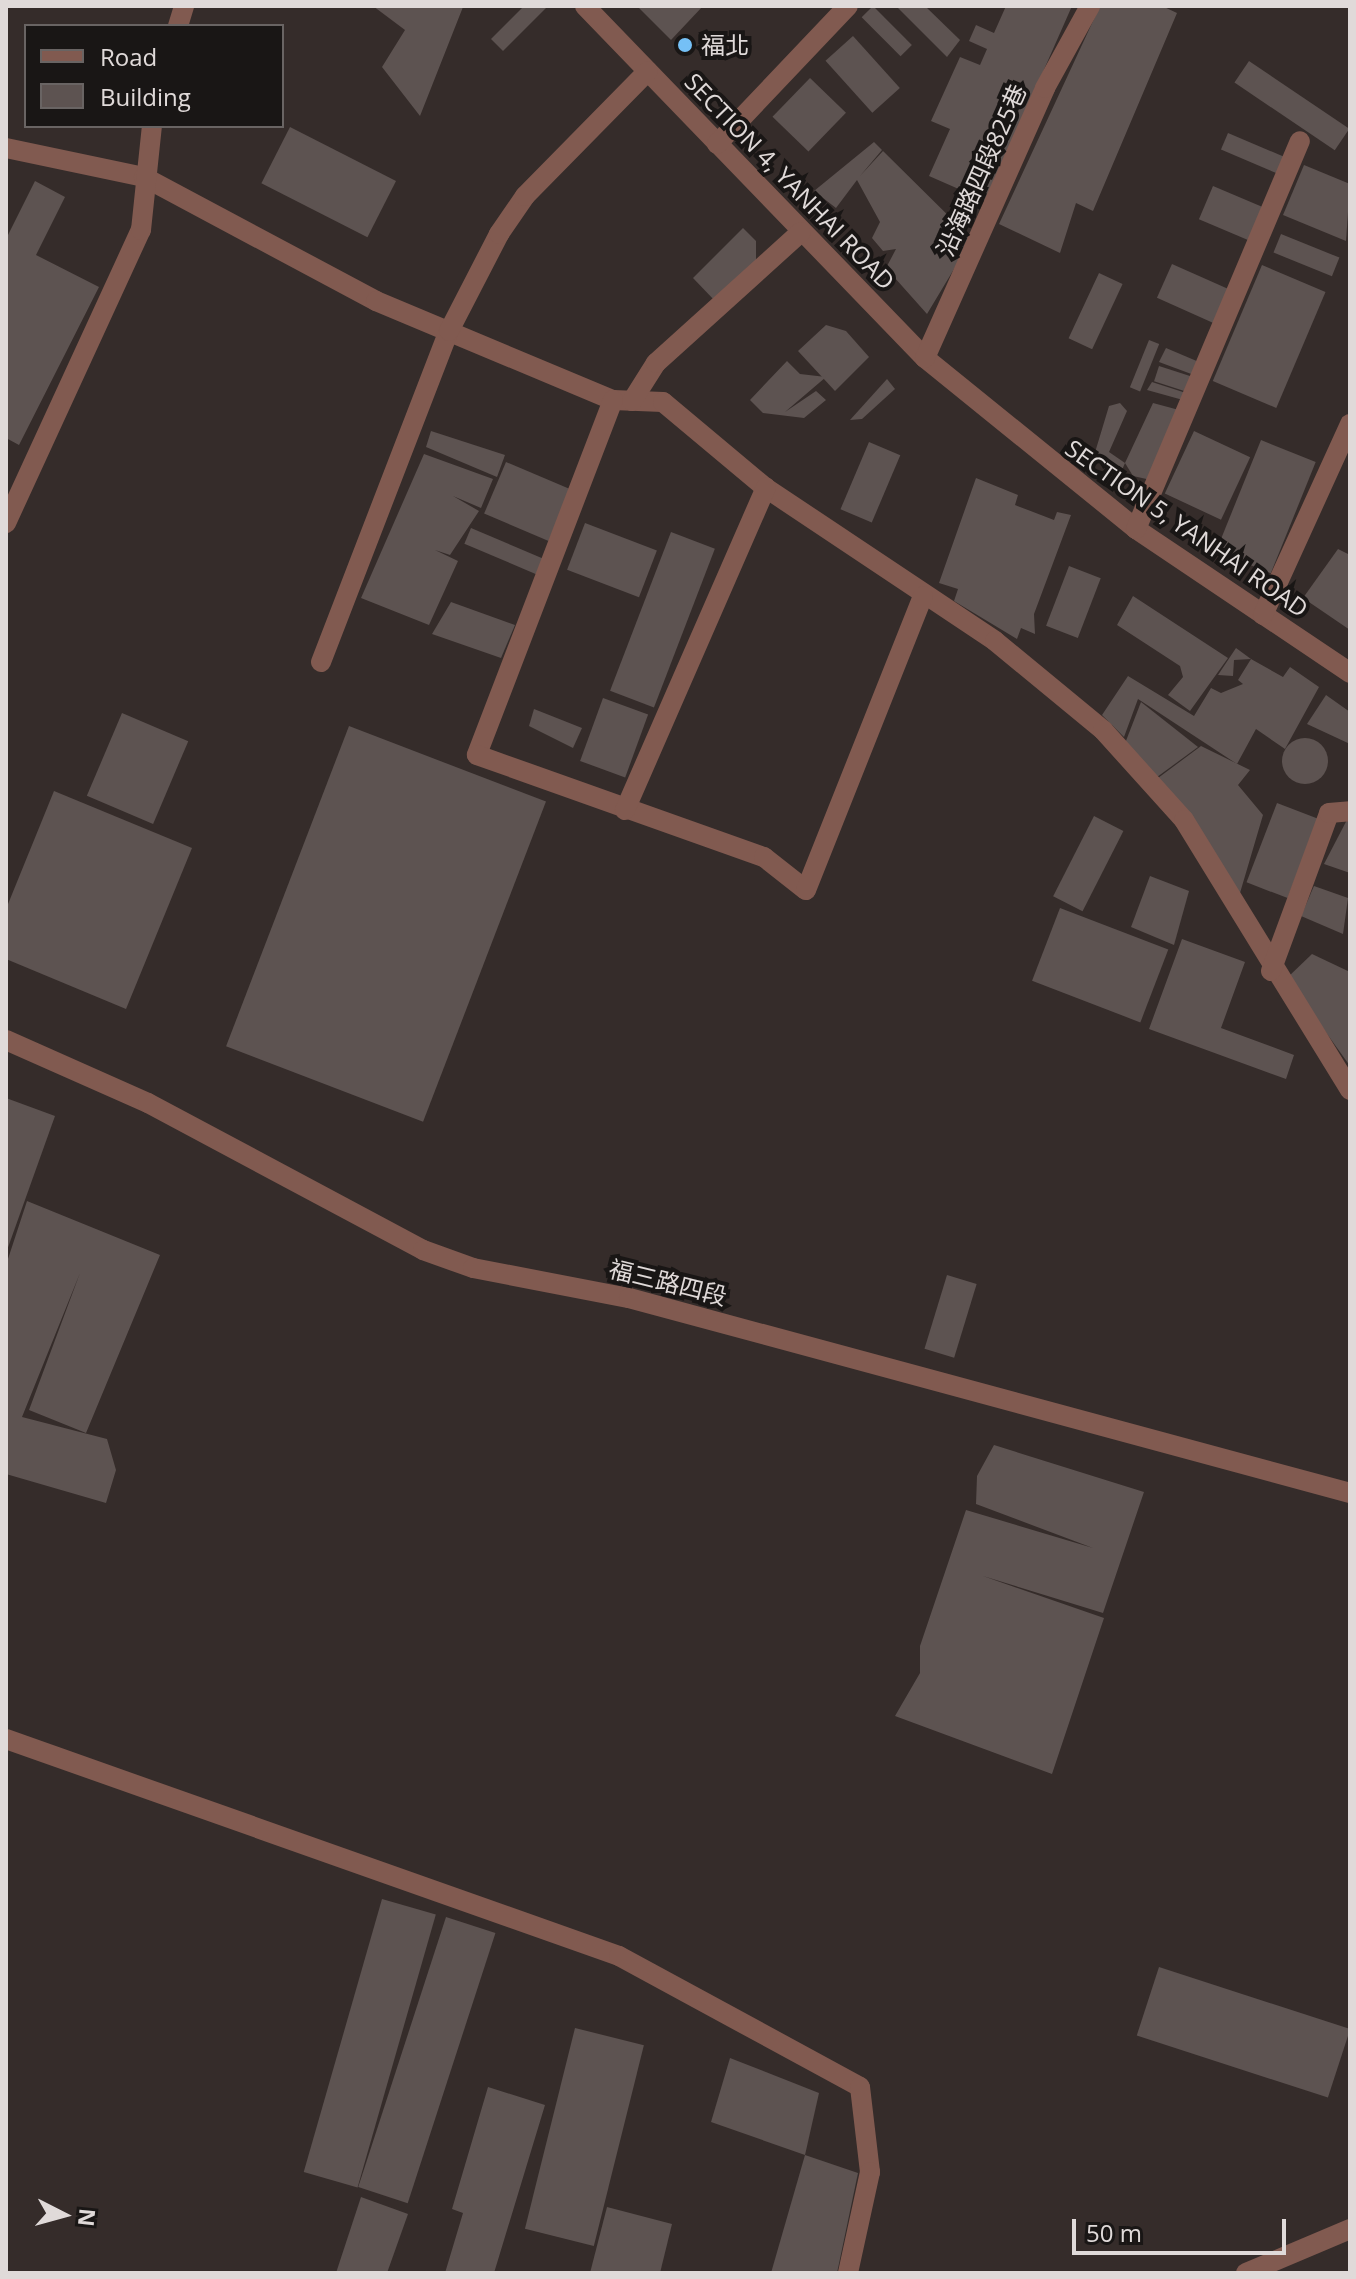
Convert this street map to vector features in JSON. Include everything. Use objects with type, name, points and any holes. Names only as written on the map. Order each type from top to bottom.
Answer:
[{"type":"street","name":"SECTION 4, YANHAI ROAD","points":[[585,6],[925,358]]},
{"type":"street","points":[[717,144],[848,6]]},
{"type":"street","name":"沿海路四段825巷","points":[[925,358],[1045,88],[1090,6]]},
{"type":"street","points":[[321,662],[449,331],[525,196],[648,71]]},
{"type":"street","points":[[6,523],[141,230],[144,177],[152,128]]},
{"type":"street","points":[[1136,529],[1300,141]]},
{"type":"street","points":[[6,148],[144,177],[449,331],[622,401],[663,402],[766,488],[923,596],[995,641],[1103,730],[1184,820],[1271,971],[1350,1090]]},
{"type":"street","points":[[801,232],[656,363],[622,401],[477,755],[764,857],[806,890],[923,596]]},
{"type":"street","name":"SECTION 5, YANHAI ROAD","points":[[925,358],[1136,529],[1350,673]]},
{"type":"street","points":[[1263,615],[1350,424]]},
{"type":"street","points":[[625,810],[766,488]]},
{"type":"street","points":[[1271,971],[1329,813],[1350,811]]},
{"type":"street","name":"福三路四段","points":[[6,1040],[148,1103],[423,1250],[473,1268],[629,1298],[1350,1493]]},
{"type":"street","points":[[6,1739],[619,1956],[860,2087],[870,2172],[848,2273]]},
{"type":"street","points":[[1246,2273],[1350,2229]]},
{"type":"building","points":[[373,6],[463,7],[420,116],[382,67],[405,30]]},
{"type":"building","points":[[524,6],[548,6],[503,51],[491,39]]},
{"type":"building","points":[[637,6],[703,6],[671,40]]},
{"type":"building","points":[[873,6],[912,45],[901,56],[862,17]]},
{"type":"building","points":[[896,6],[925,6],[960,40],[947,57]]},
{"type":"building","points":[[1006,6],[1072,6],[986,201],[929,176],[950,129],[931,121],[960,57],[980,65],[987,49],[969,41],[976,25],[994,33]]},
{"type":"building","points":[[1100,6],[1162,6],[1177,13],[1093,211],[1076,203],[1060,253],[999,224]]},
{"type":"building","points":[[853,36],[900,88],[872,113],[826,61]]},
{"type":"building","points":[[1249,61],[1349,129],[1335,150],[1234,83]]},
{"type":"building","points":[[810,78],[846,113],[808,152],[772,117]]},
{"type":"building","points":[[290,127],[396,181],[367,237],[261,183]]},
{"type":"building","points":[[1228,133],[1287,158],[1280,175],[1221,150]]},
{"type":"building","points":[[874,142],[882,150],[860,176],[883,151],[972,239],[927,314],[886,268],[896,249],[883,251],[872,238],[880,222],[857,180],[836,208],[814,191]]},
{"type":"building","points":[[1304,165],[1350,184],[1346,241],[1283,215]]},
{"type":"building","points":[[35,181],[65,197],[36,255],[99,287],[19,445],[6,438],[6,239]]},
{"type":"building","points":[[1213,186],[1267,209],[1253,242],[1199,219]]},
{"type":"building","points":[[743,228],[756,241],[756,264],[716,302],[693,278]]},
{"type":"building","points":[[1281,234],[1339,258],[1332,276],[1274,253]]},
{"type":"building","points":[[1172,264],[1232,291],[1217,325],[1157,298]]},
{"type":"building","points":[[1262,265],[1326,292],[1276,408],[1213,381]]},
{"type":"building","points":[[1099,273],[1123,284],[1092,349],[1069,338]]},
{"type":"building","points":[[826,325],[846,331],[869,357],[835,391],[798,351]]},
{"type":"building","points":[[1149,340],[1159,344],[1140,391],[1130,387]]},
{"type":"building","points":[[1166,348],[1199,362],[1194,375],[1159,362]]},
{"type":"building","points":[[787,361],[800,374],[826,377],[785,412],[816,391],[826,400],[804,418],[763,413],[750,400]]},
{"type":"building","points":[[1159,366],[1192,377],[1187,392],[1154,381]]},
{"type":"building","points":[[887,379],[895,389],[862,419],[850,420]]},
{"type":"building","points":[[1152,382],[1186,393],[1183,400],[1147,390]]},
{"type":"building","points":[[1120,403],[1127,411],[1109,452],[1125,463],[1119,477],[1093,459],[1109,406]]},
{"type":"building","points":[[1153,403],[1179,410],[1151,480],[1133,476],[1125,463]]},
{"type":"building","points":[[431,431],[505,455],[497,477],[426,447]]},
{"type":"building","points":[[1194,431],[1250,457],[1221,520],[1165,494]]},
{"type":"building","points":[[1261,440],[1316,462],[1271,573],[1216,551]]},
{"type":"building","points":[[869,442],[900,455],[872,522],[840,509]]},
{"type":"building","points":[[424,454],[493,479],[481,508],[453,496],[479,511],[450,555],[435,550],[458,561],[429,625],[361,598]]},
{"type":"building","points":[[506,462],[570,489],[549,541],[484,514]]},
{"type":"building","points":[[976,478],[1018,495],[1015,505],[1054,520],[1057,512],[1071,515],[1034,614],[1035,634],[1021,628],[1017,639],[954,601],[958,589],[939,583]]},
{"type":"building","points":[[585,523],[657,551],[639,597],[567,570]]},
{"type":"building","points":[[471,528],[543,558],[536,574],[464,544]]},
{"type":"building","points":[[671,532],[715,549],[654,708],[610,691]]},
{"type":"building","points":[[1338,549],[1350,555],[1350,630],[1303,598]]},
{"type":"building","points":[[1069,566],[1101,578],[1078,638],[1046,626]]},
{"type":"building","points":[[1133,596],[1228,658],[1190,711],[1168,695],[1183,677],[1180,666],[1117,625]]},
{"type":"building","points":[[451,602],[515,625],[501,658],[432,634]]},
{"type":"building","points":[[1236,648],[1251,659],[1234,660],[1233,676],[1218,675]]},
{"type":"building","points":[[1251,659],[1283,677],[1290,667],[1319,687],[1285,749],[1256,729],[1237,764],[1138,699],[1124,737],[1102,715],[1128,676],[1194,716],[1211,688],[1221,693],[1243,684],[1238,680]]},
{"type":"building","points":[[1326,695],[1350,712],[1350,744],[1307,724]]},
{"type":"building","points":[[603,698],[648,714],[625,777],[580,761]]},
{"type":"building","points":[[1141,702],[1198,747],[1153,780],[1124,746]]},
{"type":"building","points":[[534,709],[582,728],[573,748],[529,726]]},
{"type":"building","points":[[122,713],[188,741],[153,824],[87,796]]},
{"type":"building","points":[[349,726],[546,802],[423,1122],[226,1046]]},
{"type":"building","points":[[1305,738],[1322,744],[1328,761],[1322,778],[1305,784],[1288,778],[1282,761],[1288,744]]},
{"type":"building","points":[[1201,746],[1250,770],[1238,785],[1263,815],[1240,893],[1154,781]]},
{"type":"building","points":[[54,791],[192,848],[126,1009],[6,959],[6,909]]},
{"type":"building","points":[[1277,803],[1318,819],[1288,898],[1247,882]]},
{"type":"building","points":[[1350,814],[1350,873],[1324,864]]},
{"type":"building","points":[[1094,816],[1123,831],[1083,911],[1053,896]]},
{"type":"building","points":[[1150,876],[1189,891],[1174,945],[1131,927]]},
{"type":"building","points":[[1314,886],[1348,898],[1343,934],[1301,916]]},
{"type":"building","points":[[1060,908],[1168,950],[1140,1022],[1032,981]]},
{"type":"building","points":[[1182,939],[1245,962],[1221,1028],[1294,1055],[1286,1079],[1149,1029]]},
{"type":"building","points":[[1312,954],[1350,972],[1350,1066],[1287,978]]},
{"type":"building","points":[[6,1098],[55,1116],[6,1253]]},
{"type":"building","points":[[27,1201],[160,1255],[86,1433],[29,1410],[80,1273],[22,1417],[107,1439],[116,1470],[106,1503],[6,1474],[6,1265]]},
{"type":"building","points":[[947,1275],[977,1284],[954,1358],[924,1349]]},
{"type":"building","points":[[994,1445],[1144,1492],[1103,1613],[983,1576],[1104,1618],[1052,1774],[895,1716],[920,1673],[920,1646],[966,1510],[1093,1548],[976,1504],[977,1476]]},
{"type":"building","points":[[382,1899],[436,1914],[358,2187],[304,2172]]},
{"type":"building","points":[[446,1917],[495,1933],[408,2203],[358,2187]]},
{"type":"building","points":[[1159,1967],[1350,2029],[1328,2098],[1137,2035]]},
{"type":"building","points":[[575,2028],[644,2045],[594,2246],[525,2229]]},
{"type":"building","points":[[730,2058],[819,2093],[805,2155],[711,2122]]},
{"type":"building","points":[[488,2087],[545,2105],[494,2273],[445,2273],[463,2213],[452,2209]]},
{"type":"building","points":[[805,2155],[858,2173],[837,2273],[771,2273]]},
{"type":"building","points":[[361,2197],[408,2214],[387,2273],[336,2273]]},
{"type":"building","points":[[607,2207],[672,2224],[660,2273],[590,2273]]},
{"type":"place","name":"福北","points":[[685,45]]}]
